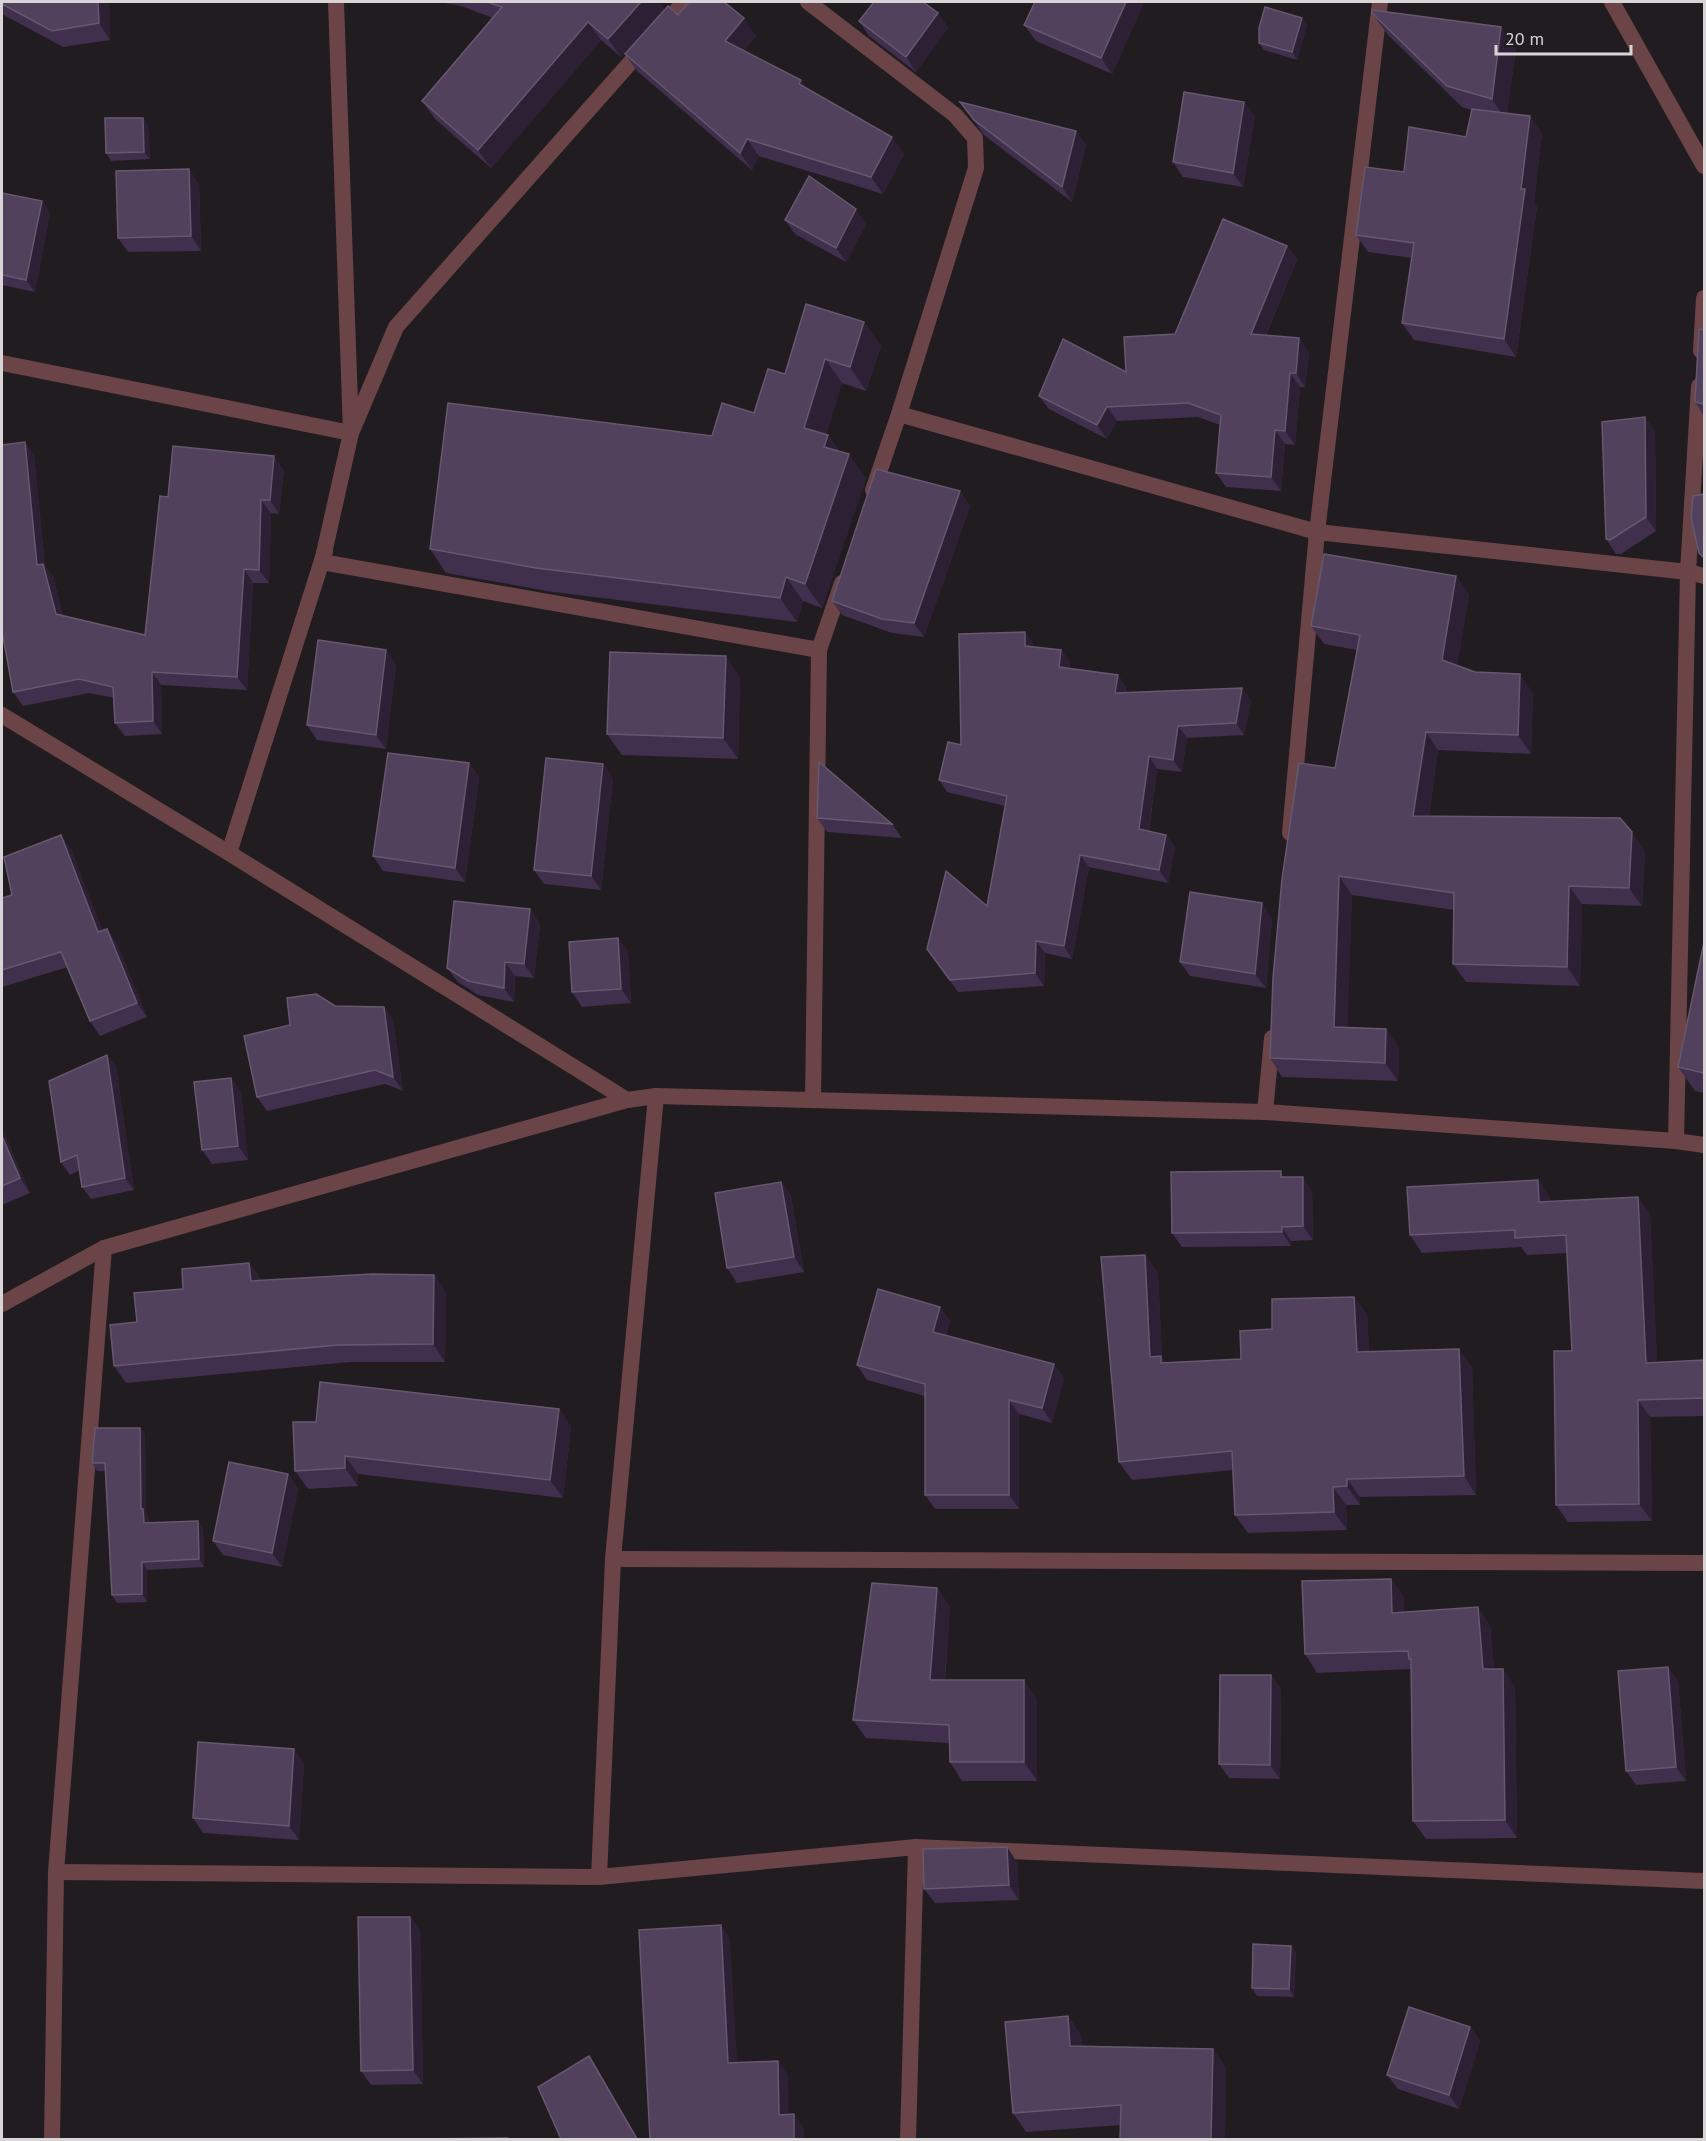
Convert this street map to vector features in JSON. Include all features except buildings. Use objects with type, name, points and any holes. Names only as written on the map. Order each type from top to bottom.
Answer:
[{"type":"street","points":[[336,2],[351,433]]},
{"type":"street","points":[[322,562],[351,433],[396,327],[684,2]]},
{"type":"street","points":[[808,2],[955,115],[975,138],[976,168],[899,414],[868,504]]},
{"type":"street","points":[[1288,852],[1317,532],[1380,2]]},
{"type":"street","points":[[1612,2],[1704,166]]},
{"type":"street","points":[[1676,1141],[1688,572],[1704,298]]},
{"type":"street","points":[[229,853],[396,327]]},
{"type":"street","points":[[2,363],[351,433]]},
{"type":"street","points":[[899,414],[1317,532],[1688,572],[1704,576]]},
{"type":"street","points":[[322,562],[819,650]]},
{"type":"street","points":[[813,1100],[819,650],[846,572]]},
{"type":"street","points":[[2,715],[627,1100]]},
{"type":"street","points":[[1265,1112],[1273,1017]]},
{"type":"street","points":[[2,1304],[104,1248],[627,1100],[656,1096],[1265,1112],[1676,1141],[1704,1145]]},
{"type":"street","points":[[599,1877],[613,1559],[656,1096]]},
{"type":"street","points":[[52,2139],[56,1872],[104,1248]]},
{"type":"street","points":[[613,1559],[1704,1563]]},
{"type":"street","points":[[56,1872],[599,1877],[916,1847],[1704,1881]]},
{"type":"street","points":[[908,2139],[916,1847]]}]
